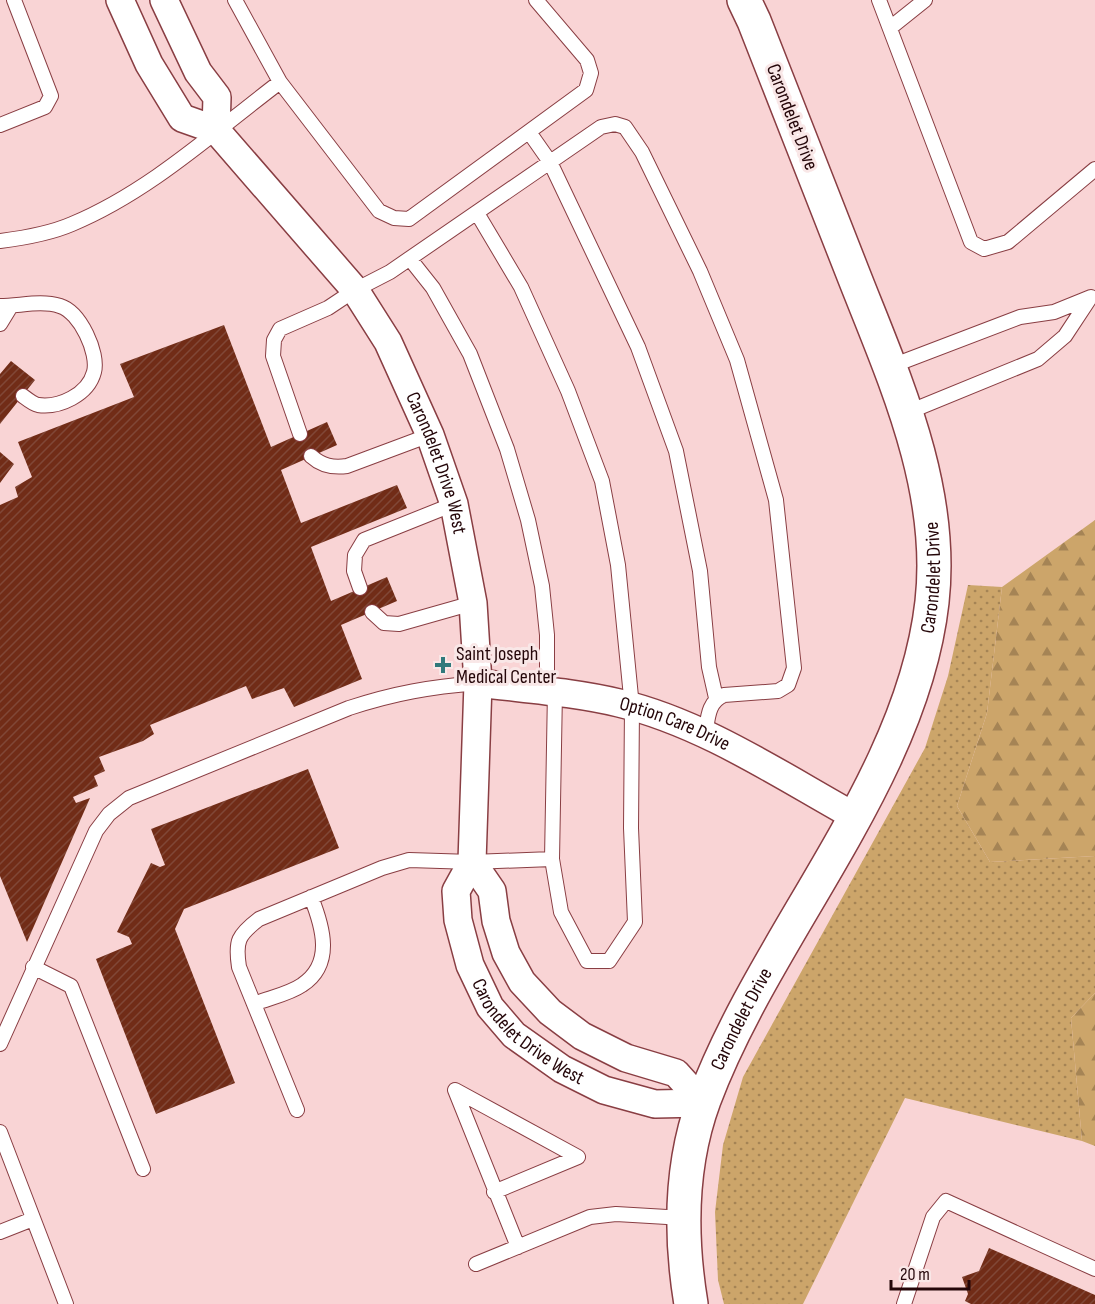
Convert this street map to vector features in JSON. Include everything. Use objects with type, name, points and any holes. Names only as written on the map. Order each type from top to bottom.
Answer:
[{"type":"street","name":"Carondelet Drive West","points":[[120,0],[149,64],[182,118],[216,130],[355,290],[388,342],[430,435],[454,504],[473,603],[478,683],[472,862],[456,891],[458,920],[470,965],[490,1007],[514,1035],[562,1069],[604,1090],[654,1104],[703,1102]]},
{"type":"street","points":[[164,0],[198,72],[217,98],[216,130]]},
{"type":"street","name":"Carondelet Drive","points":[[703,1102],[744,1016],[854,816],[895,736],[915,684],[933,600],[934,548],[928,496],[906,413],[890,367],[744,0]]},
{"type":"street","name":"Option Care Drive","points":[[478,683],[551,691],[632,707],[705,736],[854,816]]},
{"type":"street","name":"Carondelet Drive West","points":[[472,862],[492,891],[496,921],[506,953],[522,982],[550,1012],[582,1036],[617,1053],[676,1073],[703,1102]]},
{"type":"street","points":[[691,1304],[683,1256],[685,1194],[703,1102]]},
{"type":"lane","points":[[0,125],[45,107],[51,96],[14,0]]},
{"type":"lane","points":[[235,0],[280,82],[380,212],[394,218],[409,219],[586,90],[591,73],[587,60],[536,0]]},
{"type":"lane","points":[[879,0],[971,242],[984,249],[1008,242],[1095,170]]},
{"type":"lane","points":[[890,28],[925,0]]},
{"type":"lane","points":[[0,241],[26,238],[70,225],[102,209],[147,183],[280,82]]},
{"type":"lane","points":[[300,434],[273,356],[274,340],[280,329],[328,308],[355,290],[390,272],[601,127],[615,124],[625,127],[642,152],[700,270],[737,360],[776,500],[794,668],[788,685],[777,691],[724,695],[716,698],[709,710],[705,736]]},
{"type":"lane","points":[[529,132],[550,162],[638,347],[676,451],[700,571],[709,667],[716,698]]},
{"type":"lane","points":[[410,259],[433,288],[461,336],[507,449],[528,520],[542,586],[548,634],[551,691],[552,859],[561,912],[587,961],[609,961],[635,922],[631,828],[632,707],[618,565],[602,482],[568,391],[521,287],[477,213]]},
{"type":"lane","points":[[890,367],[1020,317],[1054,312],[1092,296]]},
{"type":"lane","points":[[906,413],[1038,358],[1065,336],[1092,296]]},
{"type":"lane","points":[[0,324],[6,306],[42,303],[62,306],[78,320],[94,354],[94,373],[82,391],[59,405],[36,404],[22,396]]},
{"type":"lane","points":[[311,456],[318,463],[333,468],[347,466],[430,435]]},
{"type":"lane","points":[[360,588],[354,571],[355,555],[364,540],[454,504]]},
{"type":"lane","points":[[372,612],[384,623],[399,624],[473,603]]},
{"type":"lane","points":[[0,1044],[96,831],[108,814],[129,798],[376,699],[423,687],[478,683]]},
{"type":"lane","points":[[297,1110],[239,968],[236,948],[243,931],[259,919],[409,860],[472,862],[552,859]]},
{"type":"lane","points":[[254,1004],[302,985],[320,965],[324,939],[311,897]]},
{"type":"lane","points":[[33,967],[71,986],[143,1169]]},
{"type":"lane","points":[[494,1192],[578,1157],[455,1090],[494,1192],[518,1247]]},
{"type":"lane","points":[[0,1132],[66,1304]]},
{"type":"lane","points":[[904,1304],[933,1217],[946,1201],[1095,1269]]},
{"type":"lane","points":[[476,1263],[590,1217],[616,1214],[684,1218]]},
{"type":"lane","points":[[0,1232],[33,1219]]},
{"type":"green space","points":[[1095,520],[1095,856],[990,862],[957,806],[987,713],[1002,587]]},
{"type":"green space","points":[[968,585],[1002,587],[987,713],[957,806],[990,862],[1095,856],[1095,993],[1071,1018],[1082,1141],[905,1098],[803,1304],[724,1304],[718,1280],[715,1212],[723,1145],[743,1077],[925,748],[948,676]]},
{"type":"green space","points":[[1095,993],[1095,1146],[1082,1141],[1071,1018]]},
{"type":"building","points":[[224,325],[271,447],[327,422],[337,445],[281,470],[301,523],[397,485],[407,508],[311,547],[331,601],[387,577],[397,601],[341,625],[362,679],[294,707],[284,688],[252,699],[246,686],[150,725],[154,734],[143,741],[99,757],[105,771],[94,776],[98,786],[73,797],[76,803],[90,798],[27,942],[0,876],[0,505],[18,497],[15,487],[32,477],[18,442],[134,397],[120,364]]},
{"type":"building","points":[[11,361],[35,380],[0,424],[0,374]]},
{"type":"building","points":[[0,452],[14,464],[0,483]]},
{"type":"building","points":[[308,769],[339,848],[184,909],[175,929],[235,1083],[156,1114],[96,959],[132,944],[129,937],[117,932],[151,863],[160,867],[165,865],[151,829]]},
{"type":"building","points":[[989,1248],[1095,1295],[1095,1304],[971,1304],[965,1301],[968,1294],[962,1277],[979,1271]]},
{"type":"place","name":"Saint Joseph Medical Center","points":[[443,665]]}]
